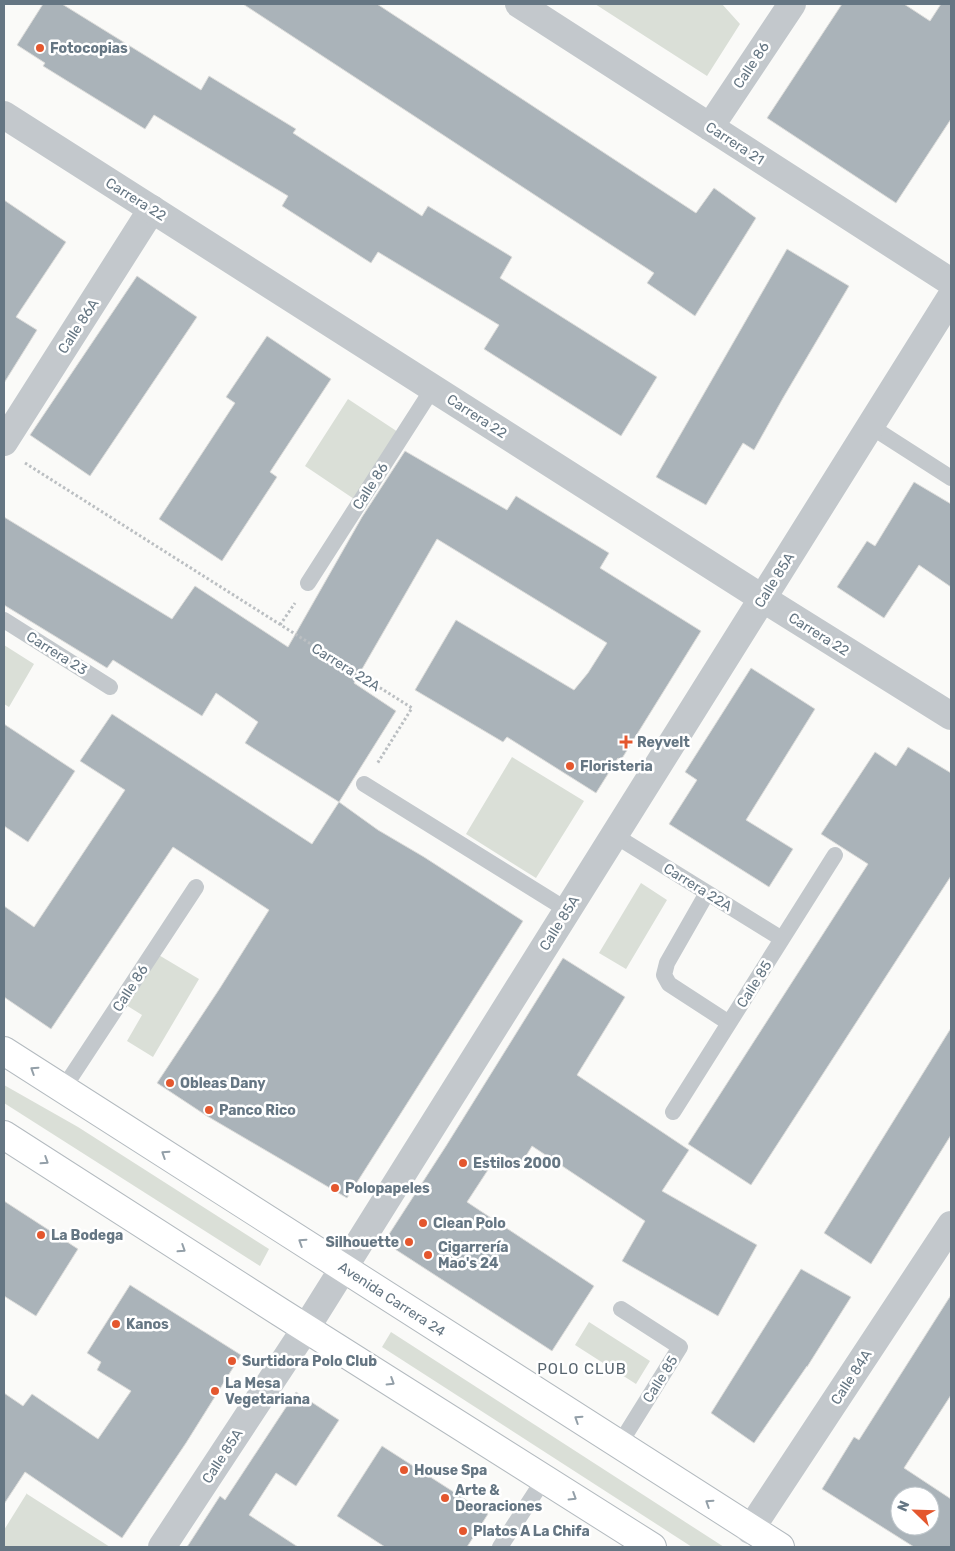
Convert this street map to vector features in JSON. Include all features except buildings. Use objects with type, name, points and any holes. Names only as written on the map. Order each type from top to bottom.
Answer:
[{"type":"main road","name":"Avenida Carrera 24","points":[[4,1051],[750,1530],[780,1547]]},
{"type":"main road","points":[[4,1135],[652,1547]]},
{"type":"street","name":"Carrera 21","points":[[519,4],[951,282]]},
{"type":"street","name":"Calle 86","points":[[710,127],[792,4]]},
{"type":"street","name":"Carrera 22","points":[[4,115],[762,598],[951,716]]},
{"type":"street","name":"Calle 86A","points":[[12,451],[152,209]]},
{"type":"street","name":"Calle 85A","points":[[162,1547],[306,1328],[951,297]]},
{"type":"street","name":"Calle 84A","points":[[750,1530],[951,1225]]},
{"type":"lane","name":"Calle 86","points":[[308,583],[433,388]]},
{"type":"lane","points":[[870,426],[951,478]]},
{"type":"lane","name":"Carrera 23","points":[[4,620],[110,687]]},
{"type":"lane","points":[[364,784],[567,910]]},
{"type":"lane","name":"Carrera 22A","points":[[614,835],[782,939]]},
{"type":"lane","name":"Calle 85","points":[[673,1112],[835,855]]},
{"type":"lane","name":"Calle 86","points":[[64,1089],[196,887]]},
{"type":"lane","points":[[707,893],[667,963],[664,975],[669,984],[729,1023]]},
{"type":"lane","name":"Calle 85","points":[[619,1446],[680,1347],[621,1310]]},
{"type":"lane","points":[[500,1547],[544,1479]]},
{"type":"path","name":"Carrera 22A","points":[[12,451],[412,708],[364,784]]},
{"type":"shaded area","points":[[595,4],[722,4],[740,24],[707,76]]},
{"type":"shaded area","points":[[348,399],[401,434],[357,501],[305,466]]},
{"type":"shaded area","points":[[4,645],[34,664],[9,707],[4,704]]},
{"type":"shaded area","points":[[512,757],[584,801],[536,878],[466,834]]},
{"type":"shaded area","points":[[641,883],[667,900],[626,969],[599,953]]},
{"type":"shaded area","points":[[157,954],[199,979],[153,1057],[127,1041],[142,1015],[126,1005]]},
{"type":"shaded area","points":[[4,1085],[78,1127],[269,1249],[260,1266],[4,1103]]},
{"type":"shaded area","points":[[589,1322],[650,1361],[636,1384],[575,1345]]},
{"type":"shaded area","points":[[391,1332],[724,1547],[692,1547],[382,1347]]},
{"type":"shaded area","points":[[27,1493],[110,1547],[4,1547],[4,1530]]},
{"type":"place","name":"Fotocopias","points":[[40,48]]},
{"type":"place","name":"Reyvelt","points":[[626,742]]},
{"type":"place","name":"Floristeria","points":[[570,766]]},
{"type":"place","name":"Obleas Dany","points":[[170,1083]]},
{"type":"place","name":"Panco Rico","points":[[209,1110]]},
{"type":"place","name":"Estilos 2000","points":[[463,1163]]},
{"type":"place","name":"Polopapeles","points":[[335,1188]]},
{"type":"place","name":"Clean Polo","points":[[423,1223]]},
{"type":"place","name":"La Bodega","points":[[41,1235]]},
{"type":"place","name":"Silhouette","points":[[409,1242]]},
{"type":"place","name":"Cigarrería Mao's 24","points":[[428,1255]]},
{"type":"place","name":"Kanos","points":[[116,1324]]},
{"type":"place","name":"Surtidora Polo Club","points":[[232,1361]]},
{"type":"place","name":"La Mesa Vegetariana","points":[[215,1391]]},
{"type":"place","name":"House Spa","points":[[404,1470]]},
{"type":"place","name":"Arte & Deoraciones","points":[[445,1498]]},
{"type":"place","name":"Platos A La Chifa","points":[[463,1531]]},
{"type":"district","name":"POLO CLUB","points":[[582,1369]]}]
